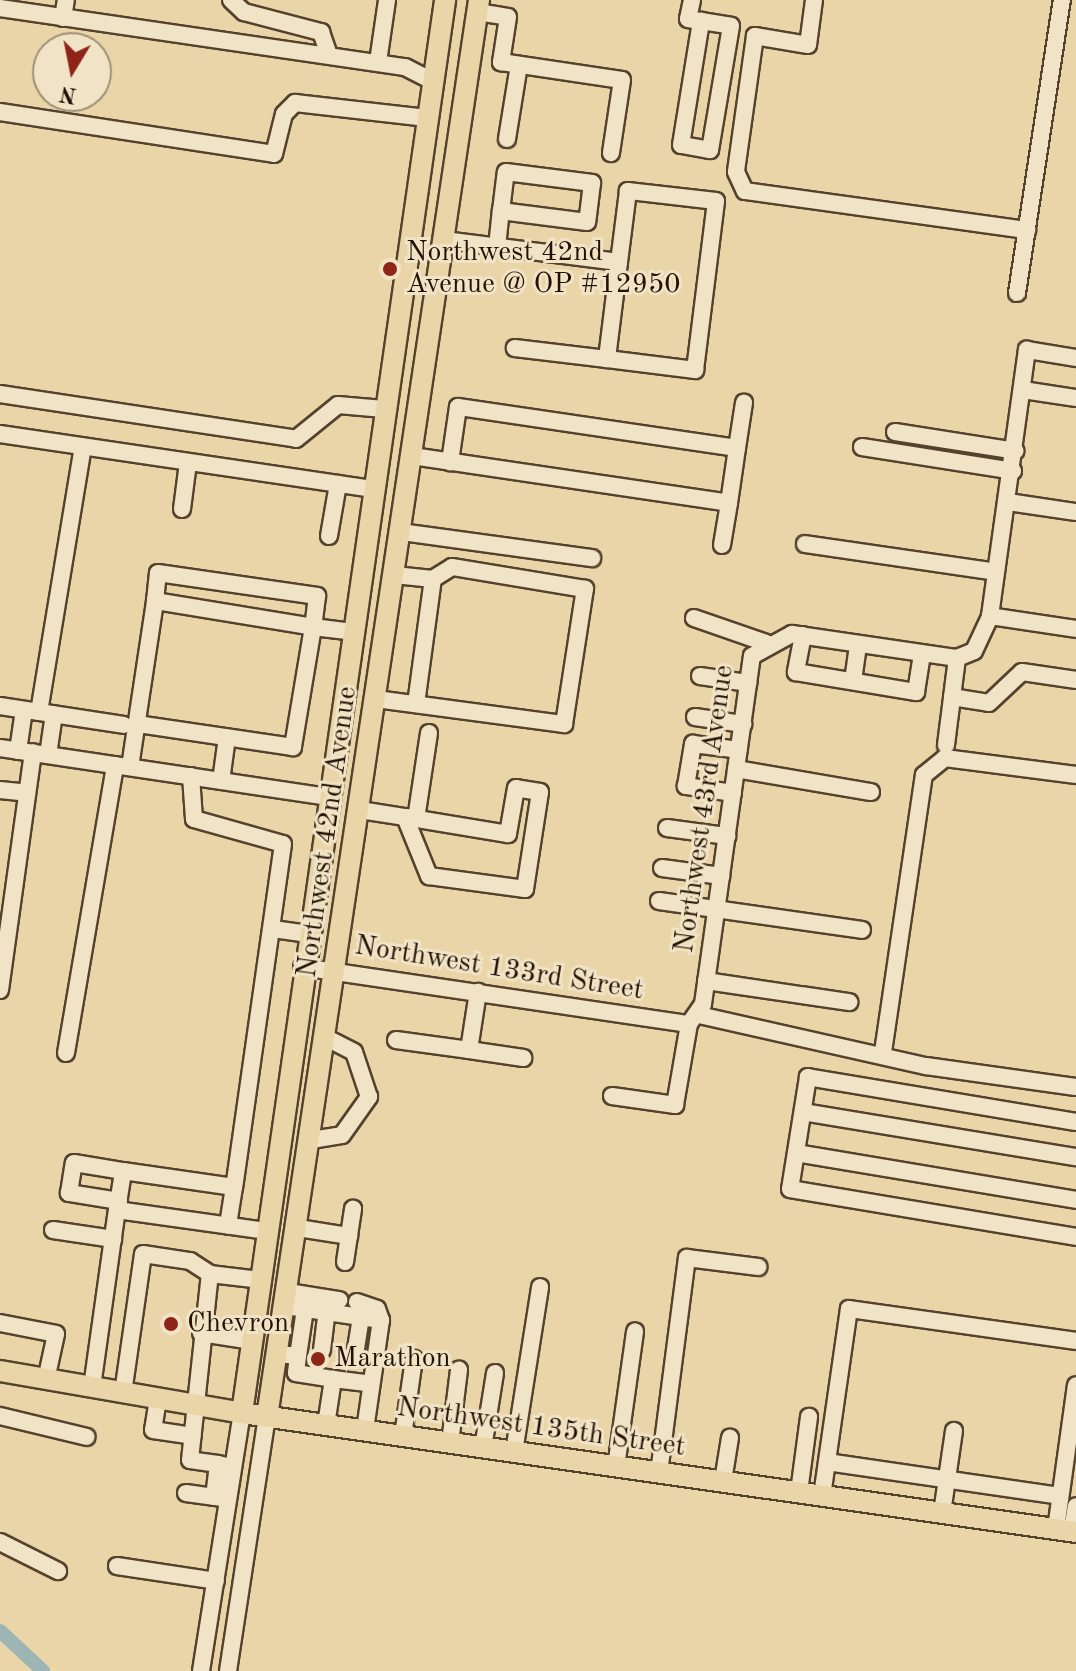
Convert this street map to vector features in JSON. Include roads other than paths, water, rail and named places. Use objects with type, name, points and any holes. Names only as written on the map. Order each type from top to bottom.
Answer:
[{"type":"main road","name":"Northwest 42nd Avenue","points":[[242,1413],[302,967],[445,0]]},
{"type":"main road","name":"Northwest 42nd Avenue","points":[[267,1417],[289,1355],[298,1228],[478,6]]},
{"type":"main road","points":[[433,81],[466,86]]},
{"type":"main road","points":[[409,237],[444,240]]},
{"type":"main road","points":[[327,797],[360,806]]},
{"type":"main road","name":"Northwest 135th Street","points":[[0,1371],[267,1417],[1068,1531]]},
{"type":"street","points":[[63,18],[66,0]]},
{"type":"street","points":[[231,0],[244,12],[321,32],[329,55]]},
{"type":"street","points":[[378,62],[387,0]]},
{"type":"street","points":[[692,0],[688,19],[701,21],[731,26],[710,150],[681,145],[701,21]]},
{"type":"street","points":[[814,0],[808,45],[755,36],[736,172],[745,191],[1027,230]]},
{"type":"street","points":[[1017,293],[1062,0]]},
{"type":"street","points":[[478,6],[508,17],[501,62],[622,80],[611,153]]},
{"type":"street","points":[[0,8],[378,62],[433,81]]},
{"type":"street","points":[[507,139],[519,65]]},
{"type":"street","points":[[0,112],[274,154],[284,114],[295,103],[427,118]]},
{"type":"street","points":[[497,247],[501,211],[506,172],[592,183],[587,222],[501,211]]},
{"type":"street","points":[[515,348],[695,370],[716,201],[628,191],[607,359]]},
{"type":"street","points":[[444,240],[619,262]]},
{"type":"street","points":[[946,745],[957,658],[986,637],[1016,451],[1027,350],[1076,358]]},
{"type":"street","points":[[1023,390],[1076,398]]},
{"type":"street","points":[[0,394],[296,439],[338,405],[384,409]]},
{"type":"street","points":[[722,545],[744,403]]},
{"type":"street","points":[[450,462],[458,407],[737,448]]},
{"type":"street","points":[[895,432],[1016,451]]},
{"type":"street","points":[[0,434],[372,489]]},
{"type":"street","points":[[0,990],[5,926],[83,447]]},
{"type":"street","points":[[862,447],[1013,471]]},
{"type":"street","points":[[412,456],[729,503]]},
{"type":"street","points":[[182,509],[188,463]]},
{"type":"street","points":[[329,536],[338,484]]},
{"type":"street","points":[[1008,502],[1076,512]]},
{"type":"street","points":[[401,532],[592,558]]},
{"type":"street","points":[[805,544],[996,572]]},
{"type":"street","points":[[376,699],[564,724],[585,589],[452,567],[433,579],[394,575]]},
{"type":"street","points":[[0,706],[130,725],[293,747],[317,596],[158,573],[155,601],[130,725],[66,1053]]},
{"type":"street","points":[[416,704],[433,579]]},
{"type":"street","points":[[155,601],[351,632]]},
{"type":"street","points":[[990,616],[1076,629]]},
{"type":"street","points":[[694,618],[766,643]]},
{"type":"street","points":[[803,635],[796,672],[916,692],[922,653]]},
{"type":"street","name":"Northwest 43rd Avenue","points":[[612,1096],[675,1105],[706,981],[752,656],[766,643],[803,635],[957,658]]},
{"type":"street","points":[[853,681],[858,644]]},
{"type":"street","points":[[952,697],[989,703],[1022,672],[1076,680]]},
{"type":"street","points":[[700,676],[748,683]]},
{"type":"street","points":[[33,752],[39,712]]},
{"type":"street","points":[[695,717],[743,724]]},
{"type":"street","points":[[360,806],[411,818],[508,834],[516,788],[540,792],[525,889],[429,876],[411,818],[429,733]]},
{"type":"street","points":[[221,781],[227,737]]},
{"type":"street","points":[[733,793],[686,786],[693,744],[739,750]]},
{"type":"street","points":[[0,748],[327,797]]},
{"type":"street","points":[[883,1052],[924,775],[945,758],[1076,775]]},
{"type":"street","points":[[736,769],[871,792]]},
{"type":"street","points":[[191,776],[194,819],[283,844],[228,1226]]},
{"type":"street","points":[[0,790],[27,793]]},
{"type":"street","points":[[667,828],[727,836]]},
{"type":"street","points":[[662,868],[721,876]]},
{"type":"street","points":[[659,901],[862,930]]},
{"type":"street","points":[[273,929],[307,934]]},
{"type":"street","name":"Northwest 133rd Street","points":[[302,967],[694,1020],[883,1052],[926,1066],[1076,1087]]},
{"type":"street","points":[[706,981],[849,1002]]},
{"type":"street","points":[[469,1050],[478,992]]},
{"type":"street","points":[[311,1140],[355,1125],[369,1097],[354,1052],[326,1038]]},
{"type":"street","points":[[396,1040],[523,1058]]},
{"type":"street","points":[[1076,1122],[808,1077],[790,1189],[1076,1237]]},
{"type":"street","points":[[803,1112],[1076,1157]]},
{"type":"street","points":[[796,1153],[1076,1200]]},
{"type":"street","points":[[234,1187],[74,1163],[69,1193],[118,1205],[266,1231]]},
{"type":"street","points":[[92,1387],[123,1171]]},
{"type":"street","points":[[345,1262],[353,1209]]},
{"type":"street","points":[[298,1228],[349,1236]]},
{"type":"street","points":[[53,1230],[113,1239]]},
{"type":"street","points":[[123,1393],[143,1254],[190,1261],[210,1274],[260,1280]]},
{"type":"street","points":[[659,1473],[687,1258],[758,1267]]},
{"type":"street","points":[[210,1274],[191,1404],[193,1436],[190,1460],[226,1466]]},
{"type":"street","points":[[514,1452],[540,1287]]},
{"type":"street","points":[[293,1302],[333,1306]]},
{"type":"street","points":[[293,1302],[359,1310],[381,1320],[365,1430]]},
{"type":"street","points":[[322,1350],[333,1306]]},
{"type":"street","points":[[822,1496],[849,1309],[1076,1341]]},
{"type":"street","points":[[355,1355],[359,1310]]},
{"type":"street","points":[[0,1323],[56,1334],[46,1380]]},
{"type":"street","points":[[616,1467],[635,1331]]},
{"type":"street","points":[[201,1333],[252,1341]]},
{"type":"street","points":[[289,1355],[296,1373],[352,1378],[371,1384]]},
{"type":"street","points":[[403,1436],[414,1359]]},
{"type":"street","points":[[450,1443],[459,1370]]},
{"type":"street","points":[[483,1448],[495,1373]]},
{"type":"street","points":[[323,1375],[326,1425]]},
{"type":"street","points":[[1068,1531],[1060,1496],[1076,1385]]},
{"type":"street","points":[[158,1399],[153,1430],[193,1436]]},
{"type":"street","name":"Northwest 42nd Avenue","points":[[201,1671],[216,1581],[226,1466],[242,1413]]},
{"type":"street","points":[[0,1416],[87,1437]]},
{"type":"street","name":"Northwest 42nd Avenue","points":[[228,1671],[267,1417]]},
{"type":"street","points":[[799,1492],[809,1417]]},
{"type":"street","points":[[942,1513],[954,1431]]},
{"type":"street","points":[[723,1481],[730,1438]]},
{"type":"street","points":[[827,1462],[1060,1496]]},
{"type":"street","points":[[186,1493],[221,1498]]},
{"type":"street","points":[[1068,1531],[1076,1506]]},
{"type":"street","points":[[0,1542],[58,1571]]},
{"type":"street","points":[[117,1566],[216,1581]]},
{"type":"waterway","points":[[0,1631],[43,1671]]},
{"type":"place","name":"Northwest 42nd Avenue @ OP #12950","points":[[390,269]]},
{"type":"place","name":"Chevron","points":[[171,1324]]},
{"type":"place","name":"Marathon","points":[[318,1359]]}]
